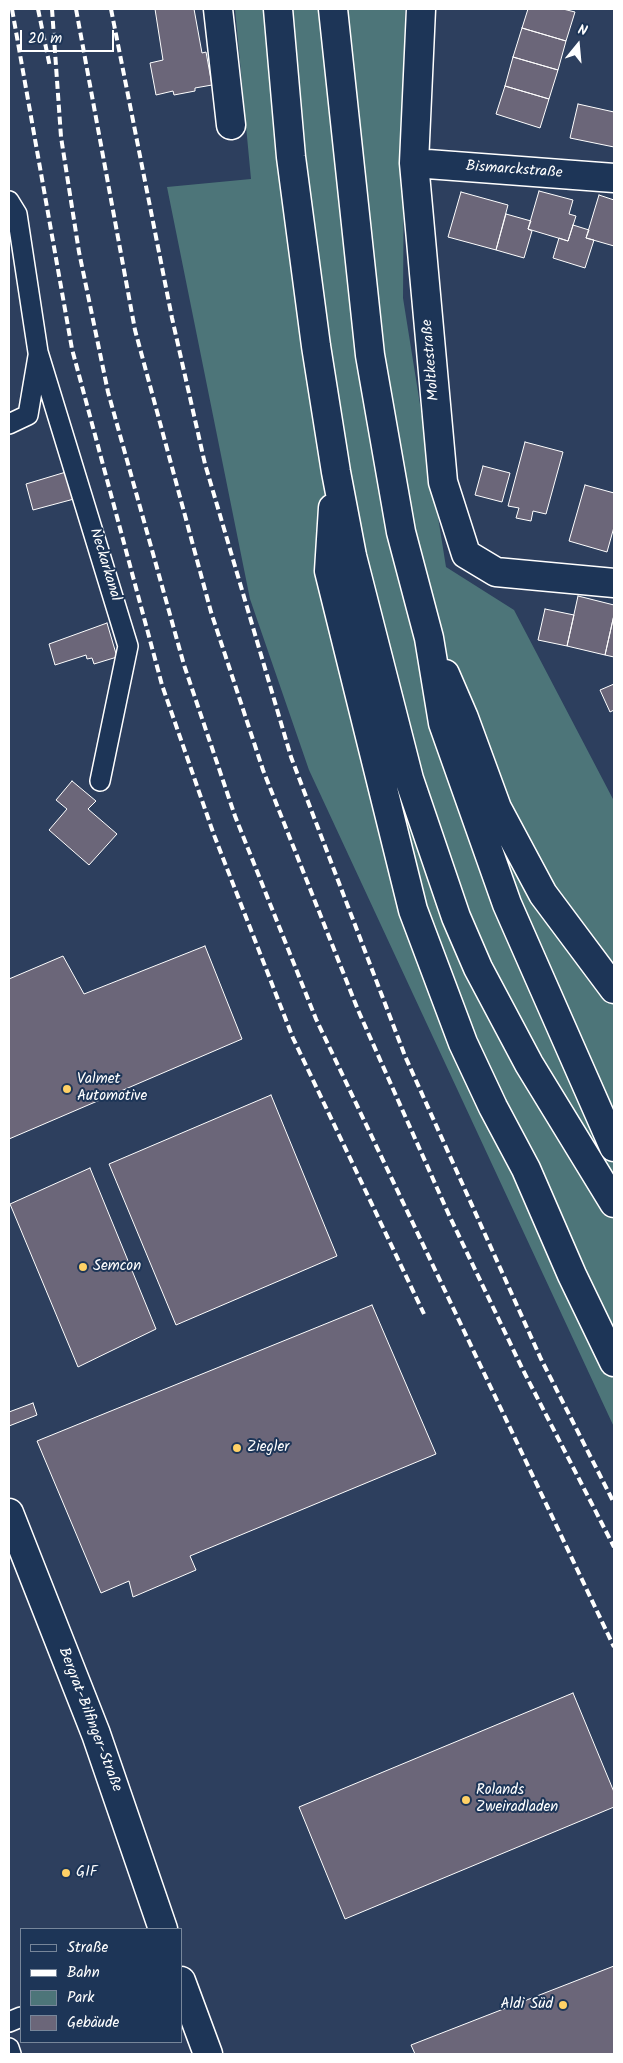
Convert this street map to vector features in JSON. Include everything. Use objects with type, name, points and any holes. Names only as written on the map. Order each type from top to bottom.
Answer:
[{"type":"main road","points":[[218,9],[231,125]]},
{"type":"main road","points":[[278,9],[291,156],[316,346],[336,472],[352,556],[409,779],[456,917],[478,968],[529,1064],[614,1203]]},
{"type":"main road","points":[[333,9],[370,355],[401,532],[429,638],[443,723],[507,904],[614,1147]]},
{"type":"main road","name":"Moltkestraße","points":[[421,9],[414,163],[443,482],[466,554],[496,572],[614,583]]},
{"type":"main road","name":"Bismarckstraße","points":[[414,163],[614,178]]},
{"type":"main road","points":[[336,472],[329,571],[413,910],[467,1051],[493,1107],[526,1169],[572,1276],[614,1362]]},
{"type":"main road","points":[[429,638],[464,718],[497,808],[543,894],[614,989]]},
{"type":"main road","name":"Bergrat-Bilfinger-Straße","points":[[9,1513],[96,1734],[163,1928]]},
{"type":"main road","points":[[182,1984],[208,2054]]},
{"type":"lane","name":"Neckarkanal","points":[[9,201],[17,214],[38,352],[128,646],[100,781]]},
{"type":"lane","name":"Neckarkanal","points":[[9,424],[28,415],[38,352]]},
{"type":"lane","points":[[9,2048],[11,2054]]},
{"type":"green space","points":[[235,9],[405,9],[403,298],[446,567],[514,610],[614,801],[614,1427],[309,770],[250,599],[167,187],[251,179]]},
{"type":"building","points":[[155,9],[194,9],[202,53],[206,52],[212,85],[174,95],[173,91],[156,95],[150,63],[163,60]]},
{"type":"building","points":[[528,9],[563,9],[575,12],[566,41],[522,28]]},
{"type":"building","points":[[522,28],[566,41],[558,70],[513,57]]},
{"type":"building","points":[[513,57],[558,70],[549,99],[505,86]]},
{"type":"building","points":[[505,86],[549,99],[540,128],[496,114]]},
{"type":"building","points":[[578,104],[614,112],[614,147],[570,138]]},
{"type":"building","points":[[539,191],[573,200],[569,214],[576,216],[568,241],[528,229]]},
{"type":"building","points":[[461,192],[508,205],[496,250],[448,237]]},
{"type":"building","points":[[599,195],[614,200],[614,246],[586,238]]},
{"type":"building","points":[[506,214],[531,221],[528,229],[532,231],[524,258],[496,250]]},
{"type":"building","points":[[573,225],[589,230],[586,238],[594,240],[585,268],[553,258],[559,238],[568,241]]},
{"type":"building","points":[[525,442],[563,452],[546,514],[533,511],[531,521],[516,518],[519,508],[508,506]]},
{"type":"building","points":[[483,466],[510,473],[502,502],[475,495]]},
{"type":"building","points":[[66,472],[74,499],[33,510],[26,484]]},
{"type":"building","points":[[585,485],[614,493],[614,527],[607,552],[569,541]]},
{"type":"building","points":[[578,596],[614,605],[614,615],[605,655],[567,646]]},
{"type":"building","points":[[545,609],[574,615],[567,646],[538,640]]},
{"type":"building","points":[[614,615],[614,657],[605,655]]},
{"type":"building","points":[[107,623],[117,657],[94,664],[92,658],[87,659],[86,655],[55,665],[49,644]]},
{"type":"building","points":[[614,684],[614,710],[610,712],[600,690]]},
{"type":"building","points":[[72,781],[96,801],[88,809],[117,834],[89,865],[49,830],[67,809],[56,800]]},
{"type":"building","name":"Valmet Automotive","points":[[205,946],[242,1039],[9,1139],[9,979],[63,956],[84,994]]},
{"type":"building","points":[[271,1095],[337,1256],[176,1325],[109,1164]]},
{"type":"building","name":"Semcon","points":[[90,1168],[156,1329],[78,1367],[10,1204]]},
{"type":"building","name":"Ziegler","points":[[372,1305],[436,1454],[190,1556],[196,1570],[133,1597],[129,1581],[101,1593],[37,1441]]},
{"type":"building","points":[[33,1403],[37,1415],[9,1426],[9,1412]]},
{"type":"building","name":"Rolands Zweiradladen","points":[[573,1693],[614,1792],[614,1807],[345,1919],[299,1807]]},
{"type":"building","name":"Aldi Süd","points":[[614,1966],[614,2054],[415,2054],[411,2045]]},
{"type":"railway","points":[[12,9],[72,349],[162,685],[214,835],[293,1038],[424,1314]]},
{"type":"railway","points":[[38,9],[50,67]]},
{"type":"railway","points":[[52,9],[61,137],[79,252],[108,392],[184,665],[235,816],[316,1019],[614,1647]]},
{"type":"railway","points":[[76,9],[135,330],[211,612],[263,770],[358,1010],[449,1215],[522,1368],[614,1547]]},
{"type":"railway","points":[[111,9],[172,318],[205,464],[291,757],[405,1056],[541,1359],[614,1503]]},
{"type":"place","name":"Valmet Automotive","points":[[67,1089]]},
{"type":"place","name":"Semcon","points":[[83,1267]]},
{"type":"place","name":"Ziegler","points":[[237,1448]]},
{"type":"place","name":"Rolands Zweiradladen","points":[[466,1800]]},
{"type":"place","name":"GIF","points":[[66,1873]]},
{"type":"place","name":"Aldi Süd","points":[[563,2005]]}]
